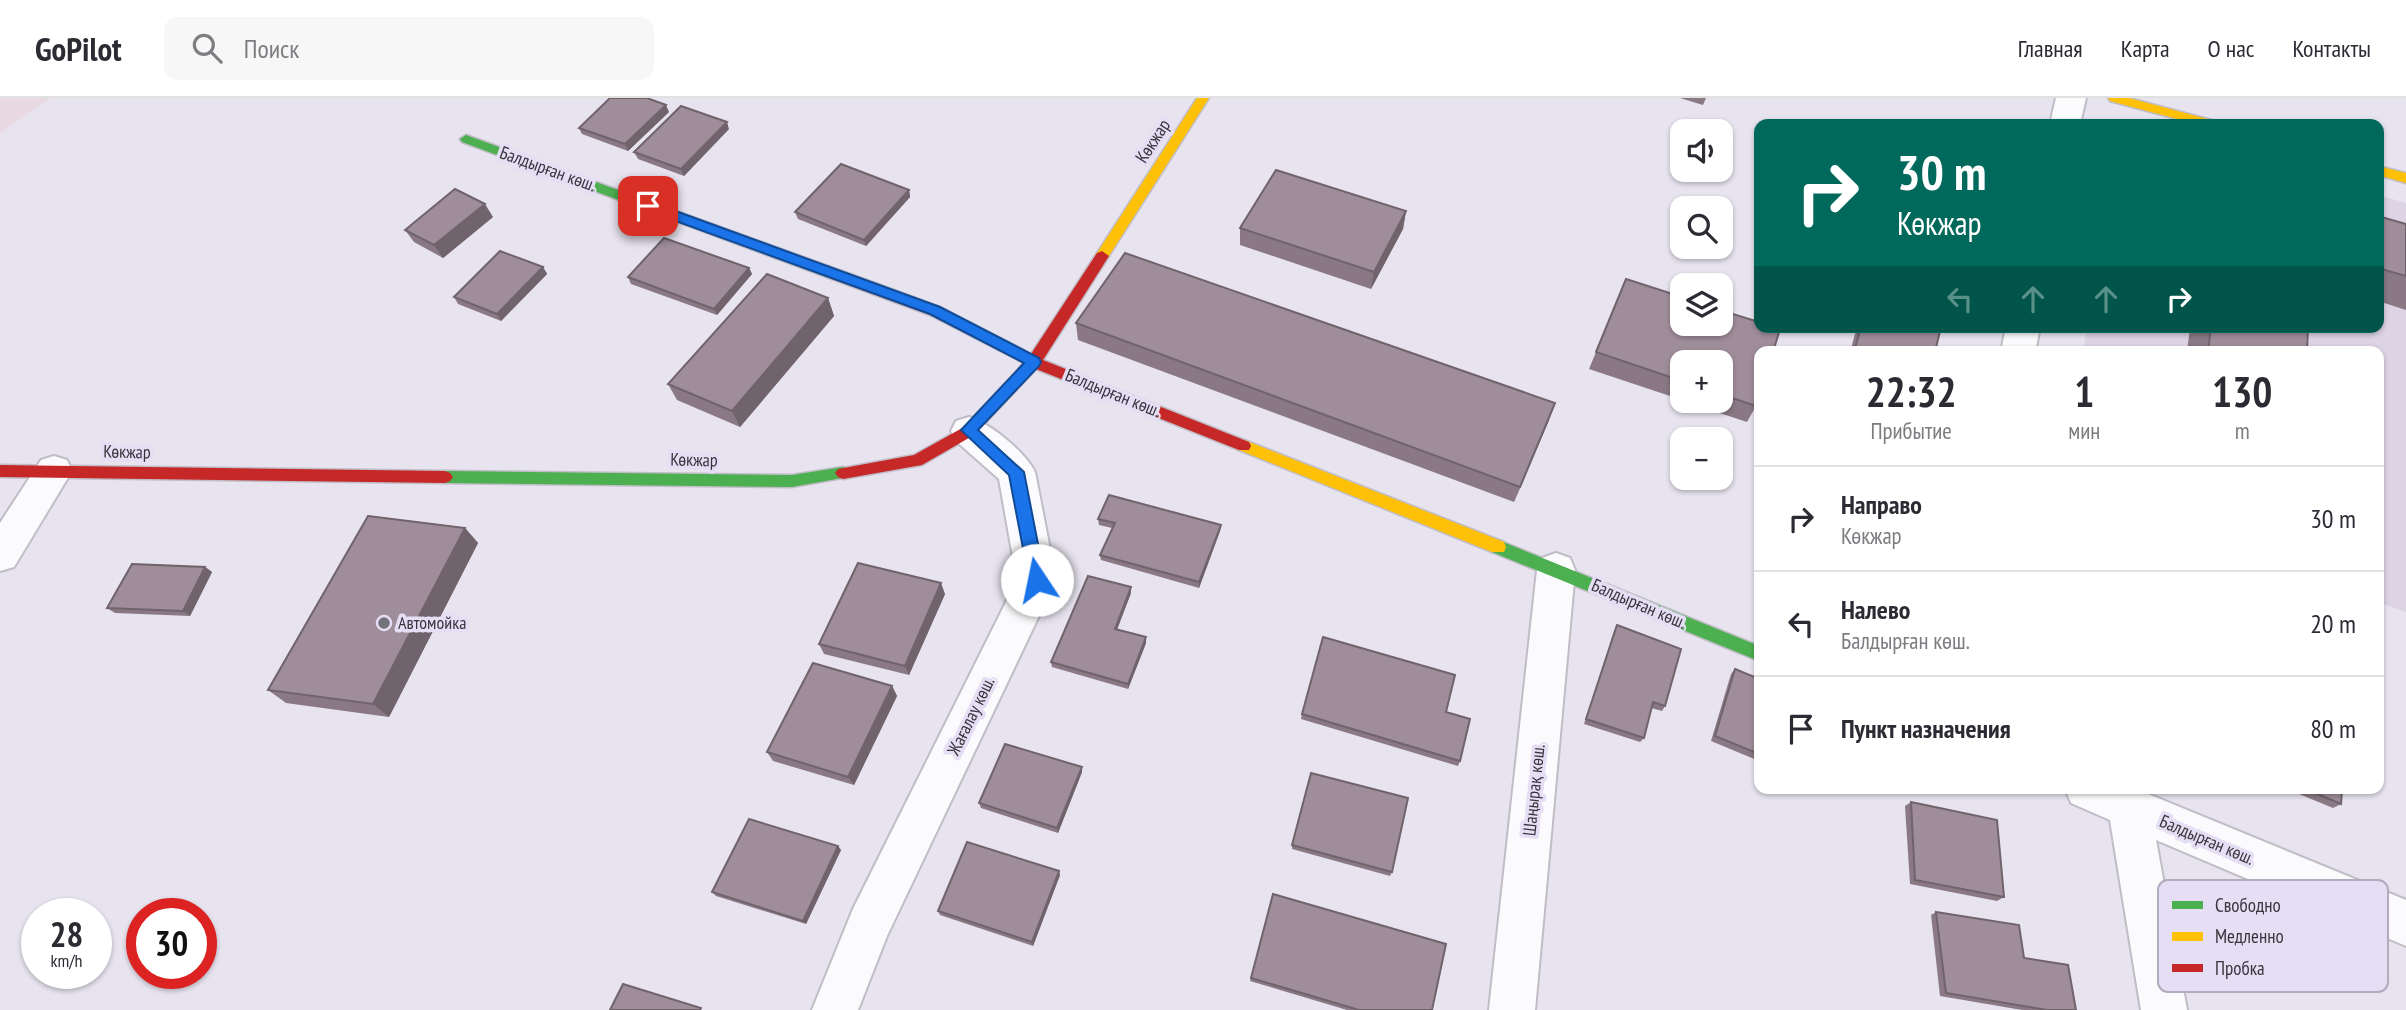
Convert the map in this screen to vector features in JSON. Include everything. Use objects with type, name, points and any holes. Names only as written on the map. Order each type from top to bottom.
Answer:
[{"type":"street","name":"Көкжар","points":[[0,471],[792,481],[917,461],[969,430],[1034,362],[1203,98]]},
{"type":"street","points":[[2066,119],[2071,98]]},
{"type":"street","points":[[2115,98],[2193,119]]},
{"type":"street","name":"Балдырған көш.","points":[[466,139],[935,311],[1034,362],[1754,652]]},
{"type":"street","points":[[2384,172],[2406,177]]},
{"type":"street","name":"Жағалау көш.","points":[[835,1010],[869,925],[1037,580],[1016,472],[969,430]]},
{"type":"street","points":[[0,555],[54,471]]},
{"type":"street","name":"Шаңырақ көш.","points":[[1512,1010],[1556,570]]},
{"type":"street","name":"Балдырған көш.","points":[[2098,794],[2303,880]]},
{"type":"street","points":[[2129,807],[2158,975]]},
{"type":"street","name":"Балдырған көш.","points":[[2388,915],[2406,923]]},
{"type":"street","points":[[2161,992],[2164,1010]]},
{"type":"shaded area","points":[[0,98],[51,98],[0,133]]},
{"type":"shaded area","points":[[2384,197],[2406,203],[2406,612],[2384,604],[2384,346],[2084,346],[2086,333],[2384,333]]},
{"type":"building","points":[[610,98],[647,98],[666,105],[625,144],[579,128]]},
{"type":"building","points":[[681,106],[727,122],[681,169],[634,152]]},
{"type":"building","points":[[841,164],[909,190],[864,240],[795,212]]},
{"type":"building","points":[[1276,170],[1406,211],[1374,272],[1240,228]]},
{"type":"building","points":[[455,189],[485,204],[434,245],[405,230]]},
{"type":"building","points":[[2384,218],[2406,224],[2406,276],[2384,270]]},
{"type":"building","points":[[664,238],[749,268],[714,309],[628,277]]},
{"type":"building","points":[[500,251],[543,267],[497,314],[454,297]]},
{"type":"building","points":[[1125,253],[1555,403],[1520,487],[1076,323]]},
{"type":"building","points":[[767,274],[828,298],[732,411],[668,384]]},
{"type":"building","points":[[1626,279],[1670,293],[1670,336],[1733,336],[1733,314],[1754,320],[1754,333],[1779,333],[1775,346],[1754,346],[1754,405],[1733,398],[1733,350],[1670,350],[1670,377],[1596,352]]},
{"type":"building","points":[[1859,333],[1940,333],[1936,346],[1856,346]]},
{"type":"building","points":[[2210,333],[2308,333],[2307,346],[2209,346]]},
{"type":"building","points":[[1109,495],[1221,525],[1199,582],[1100,555],[1115,523],[1098,519]]},
{"type":"building","name":"Автомойка","points":[[368,516],[465,528],[373,704],[268,690]]},
{"type":"building","points":[[858,563],[941,583],[905,666],[819,644]]},
{"type":"building","points":[[132,564],[205,567],[183,611],[107,608]]},
{"type":"building","points":[[1088,576],[1131,587],[1115,629],[1146,637],[1128,684],[1051,662]]},
{"type":"building","points":[[1617,625],[1681,649],[1665,706],[1653,702],[1644,738],[1586,719]]},
{"type":"building","points":[[1323,637],[1455,675],[1446,712],[1470,719],[1460,761],[1302,714]]},
{"type":"building","points":[[813,663],[892,686],[848,777],[767,752]]},
{"type":"building","points":[[1735,669],[1754,677],[1754,752],[1715,736]]},
{"type":"building","points":[[1005,744],[1082,767],[1057,828],[979,803]]},
{"type":"building","points":[[1311,773],[1408,798],[1392,872],[1292,845]]},
{"type":"building","points":[[2318,794],[2342,794],[2341,804]]},
{"type":"building","points":[[1911,802],[1997,820],[2004,897],[1915,880]]},
{"type":"building","points":[[749,819],[838,846],[803,921],[712,892]]},
{"type":"building","points":[[967,842],[1059,871],[1032,942],[938,911]]},
{"type":"building","points":[[1273,894],[1446,944],[1432,1010],[1359,1010],[1251,978]]},
{"type":"building","points":[[1936,912],[2019,925],[2024,958],[2068,965],[2076,1010],[2047,1010],[1946,993]]},
{"type":"building","points":[[623,984],[701,1008],[610,1010]]},
{"type":"traffic: fast","points":[[466,139],[837,275]]},
{"type":"traffic: fast","points":[[445,477],[792,481],[843,473]]},
{"type":"traffic: fast","points":[[1498,547],[1754,652]]},
{"type":"traffic: slow","points":[[1102,256],[1203,98]]},
{"type":"traffic: slow","points":[[2114,98],[2192,119]]},
{"type":"traffic: slow","points":[[2384,172],[2406,178]]},
{"type":"traffic: slow","points":[[1244,446],[1498,547]]},
{"type":"traffic: jam","points":[[843,473],[917,461],[969,431],[1034,362],[1102,256]]},
{"type":"traffic: jam","points":[[837,275],[935,311],[1034,362],[1244,446]]},
{"type":"traffic: jam","points":[[0,471],[445,477]]},
{"type":"place","name":"Автомойка","points":[[384,623]]},
{"type":"route","points":[[648,206],[935,311],[1034,362],[969,430],[1016,472],[1037,580]]}]
